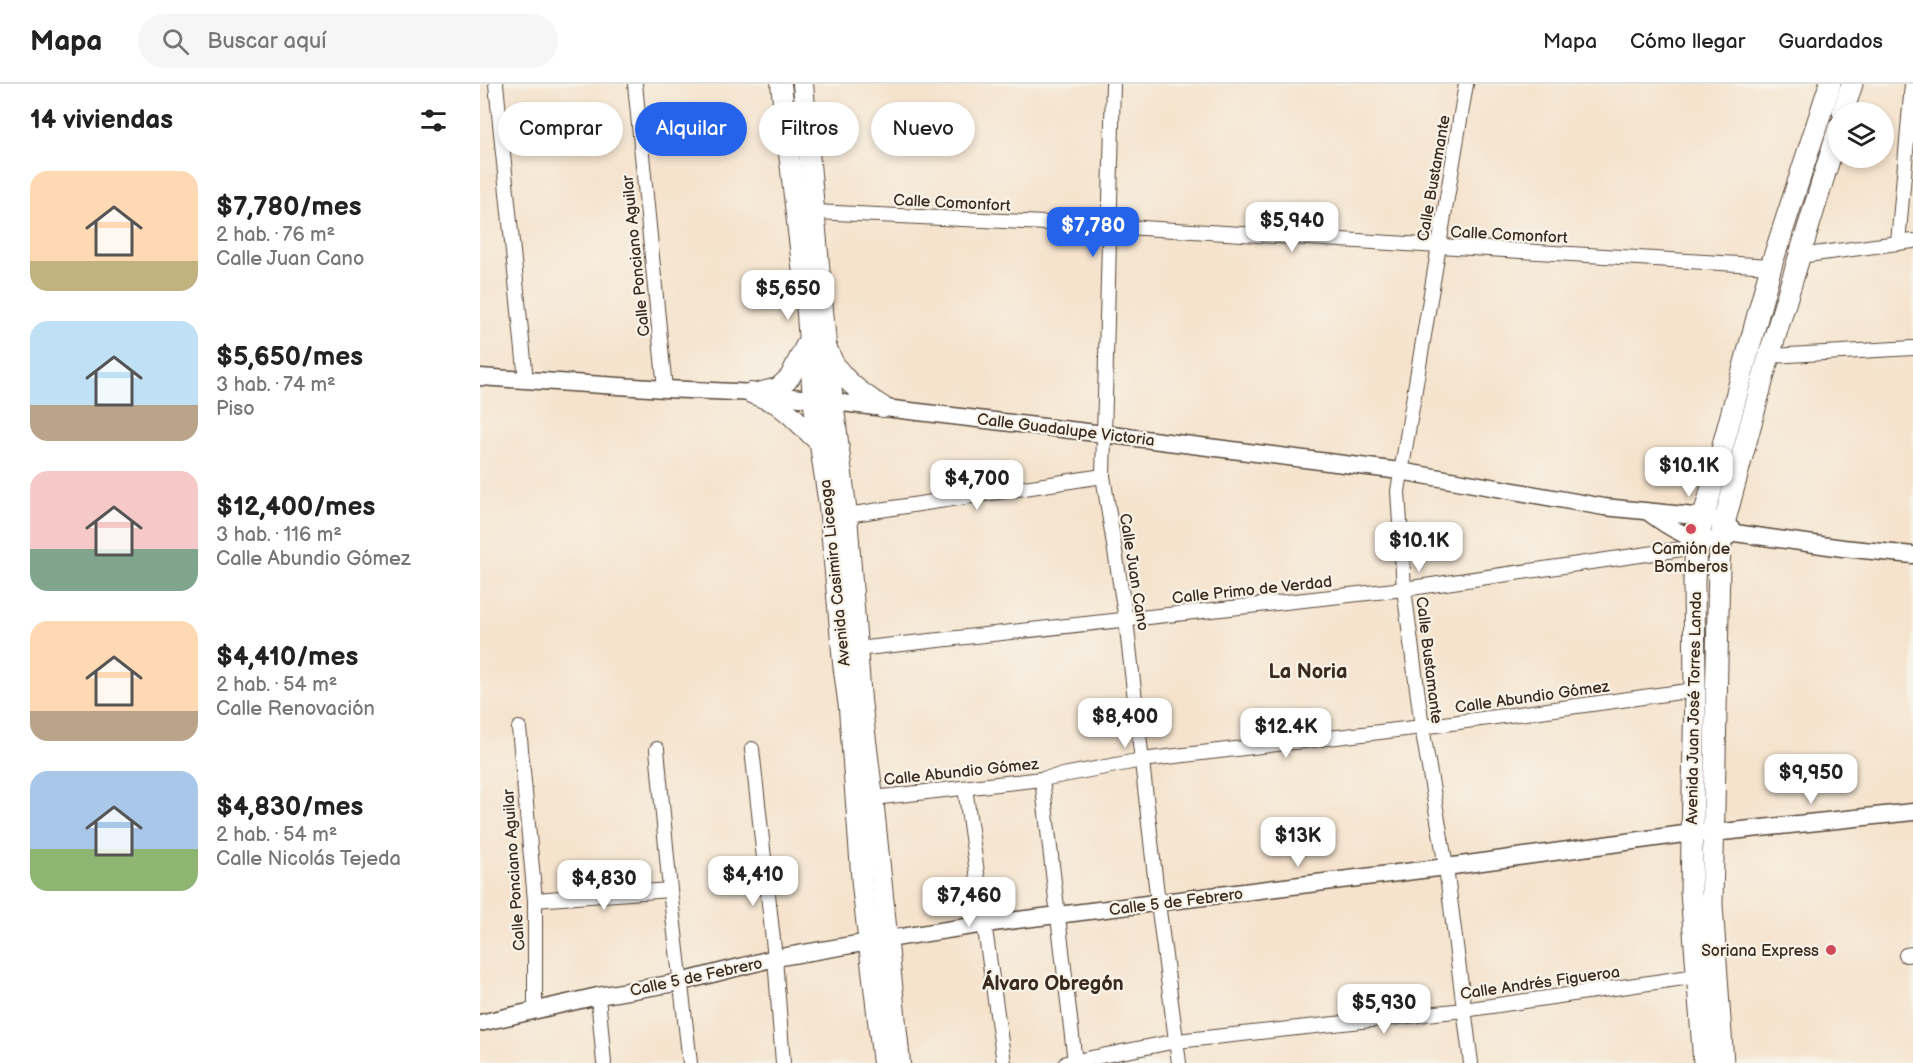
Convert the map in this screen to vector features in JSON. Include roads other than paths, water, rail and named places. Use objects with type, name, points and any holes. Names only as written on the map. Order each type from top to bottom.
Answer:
[{"type":"main road","name":"Avenida Casimiro Liceaga","points":[[781,84],[807,300],[817,343]]},
{"type":"main road","name":"Avenida Casimiro Liceaga","points":[[803,84],[815,212],[817,343],[823,400],[847,515],[861,699],[873,798],[883,1063]]},
{"type":"main road","name":"Avenida Juan José Torres Landa","points":[[1723,1063],[1712,905],[1721,531],[1771,266],[1830,84]]},
{"type":"main road","points":[[1846,102],[1852,84]]},
{"type":"main road","name":"Avenida Juan José Torres Landa","points":[[1704,1063],[1690,892],[1695,690],[1694,582],[1697,543],[1721,531],[1769,356],[1828,162]]},
{"type":"main road","points":[[755,393],[778,388],[790,377],[817,343],[861,394],[883,407]]},
{"type":"main road","points":[[755,393],[791,415],[820,443]]},
{"type":"main road","name":"Avenida Casimiro Liceaga","points":[[823,400],[820,443],[829,505],[849,708],[862,885],[878,942],[900,1063]]},
{"type":"street","points":[[496,84],[526,380]]},
{"type":"street","name":"Calle Ponciano Aguilar","points":[[635,84],[665,389]]},
{"type":"street","name":"Calle Juan Cano","points":[[1113,84],[1103,476],[1126,620],[1158,903],[1179,1063]]},
{"type":"street","name":"Calle Bustamante","points":[[1466,84],[1398,491],[1404,589],[1422,727],[1446,867],[1471,1063]]},
{"type":"street","points":[[1898,243],[1912,84]]},
{"type":"street","name":"Calle Comonfort","points":[[815,212],[1109,226],[1771,266]]},
{"type":"street","points":[[1799,256],[1913,241]]},
{"type":"street","points":[[1769,356],[1913,348]]},
{"type":"street","name":"Calle Guadalupe Victoria","points":[[480,377],[755,393],[1104,434],[1400,471],[1604,507],[1648,512],[1721,531],[1913,555]]},
{"type":"street","points":[[847,515],[1103,476]]},
{"type":"street","name":"Calle Guadalupe Victoria","points":[[1648,512],[1671,529],[1697,543]]},
{"type":"street","name":"Calle Primo de Verdad","points":[[857,649],[1404,589],[1671,552],[1721,531]]},
{"type":"street","name":"Calle Abundio Gómez","points":[[873,798],[1042,779],[1142,760],[1422,727],[1695,690]]},
{"type":"street","name":"Calle Ponciano Aguilar","points":[[519,728],[535,900],[535,1010]]},
{"type":"street","points":[[657,749],[670,890],[690,1063]]},
{"type":"street","points":[[752,749],[775,958],[783,1063]]},
{"type":"street","points":[[1042,779],[1059,916],[1070,1062]]},
{"type":"street","points":[[965,788],[1004,1063]]},
{"type":"street","name":"Calle 5 de Febrero","points":[[480,1023],[598,996],[681,982],[775,958],[985,924],[1446,867],[1691,833],[1713,833],[1913,812]]},
{"type":"street","points":[[535,900],[670,890]]},
{"type":"street","name":"Calle Andrés Figueroa","points":[[1070,1062],[1176,1041],[1464,1010],[1697,976]]},
{"type":"street","points":[[598,996],[604,1063]]},
{"type":"place","name":"Camión de Bomberos","points":[[1691,529]]},
{"type":"place","name":"Soriana Express","points":[[1831,950]]},
{"type":"district","name":"La Noria","points":[[1308,671]]},
{"type":"district","name":"Álvaro Obregón","points":[[1053,983]]}]
